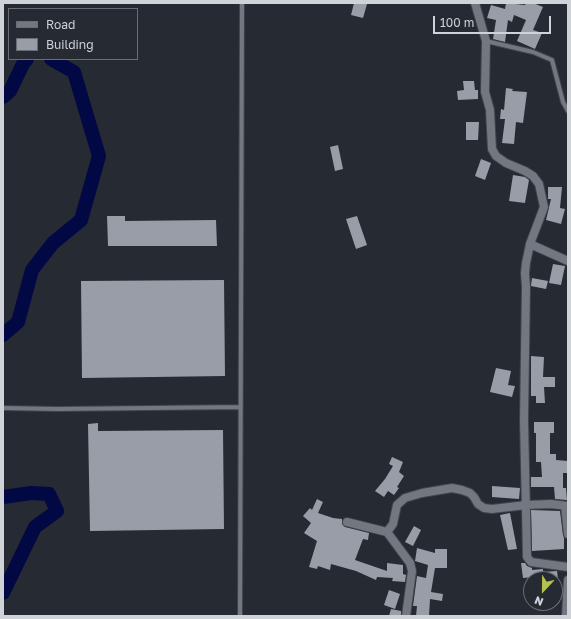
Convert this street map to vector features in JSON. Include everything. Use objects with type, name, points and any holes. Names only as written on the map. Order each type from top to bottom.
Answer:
[{"type":"street","points":[[475,3],[486,41],[485,92],[490,110],[492,149],[496,156],[506,163],[533,176],[539,184],[544,207],[530,244],[525,273],[524,420],[527,557],[531,562],[568,567]]},
{"type":"street","points":[[530,244],[568,261]]},
{"type":"street","points":[[388,532],[393,524],[396,505],[405,498],[422,493],[452,488],[470,493],[478,504],[484,508],[492,509],[551,504],[567,506],[568,534]]},
{"type":"street","points":[[347,522],[388,532],[410,563],[412,571],[406,616]]},
{"type":"street","points":[[566,616],[568,580]]},
{"type":"lane","points":[[240,616],[242,3]]},
{"type":"lane","points":[[486,41],[533,52],[552,60],[563,102],[568,111]]},
{"type":"lane","points":[[3,408],[57,409],[240,407]]},
{"type":"building","points":[[354,3],[367,4],[363,18],[351,15]]},
{"type":"building","points":[[506,3],[525,5],[526,3],[533,3],[543,7],[533,30],[542,33],[535,49],[517,41],[526,20],[514,15],[512,22],[508,20],[505,42],[493,39],[496,20],[487,18],[491,5],[505,9]]},
{"type":"building","points":[[463,81],[474,81],[475,90],[478,90],[478,99],[458,100],[457,91],[464,90]]},
{"type":"building","points":[[506,88],[513,89],[512,91],[527,92],[523,123],[516,122],[514,144],[502,143],[505,119],[500,119],[501,109],[504,110]]},
{"type":"building","points":[[466,122],[479,122],[478,140],[466,140]]},
{"type":"building","points":[[338,145],[343,169],[335,171],[330,147]]},
{"type":"building","points":[[481,159],[491,163],[485,180],[475,176]]},
{"type":"building","points":[[513,175],[525,177],[529,180],[525,203],[509,201]]},
{"type":"building","points":[[548,187],[562,187],[560,208],[565,209],[561,224],[546,220],[551,199],[548,199]]},
{"type":"building","points":[[107,216],[125,216],[125,221],[216,220],[217,246],[108,246]]},
{"type":"building","points":[[357,216],[367,245],[356,249],[346,219]]},
{"type":"building","points":[[553,264],[565,266],[561,285],[549,283]]},
{"type":"building","points":[[532,278],[548,281],[546,289],[531,286]]},
{"type":"building","points":[[224,280],[225,376],[82,378],[81,281]]},
{"type":"building","points":[[531,356],[544,357],[543,377],[555,377],[555,387],[544,387],[545,403],[536,403],[536,396],[531,396]]},
{"type":"building","points":[[496,368],[511,371],[508,385],[515,386],[512,397],[490,392]]},
{"type":"building","points":[[534,422],[554,422],[554,433],[550,433],[550,454],[556,454],[556,460],[568,461],[567,473],[563,473],[563,488],[566,488],[567,500],[555,499],[554,487],[531,487],[531,477],[542,477],[541,462],[536,462],[536,433],[534,433]]},
{"type":"building","points":[[98,423],[98,431],[223,430],[224,529],[90,531],[88,424]]},
{"type":"building","points":[[392,457],[403,462],[399,472],[404,476],[394,495],[388,491],[384,497],[375,491],[393,466],[389,464]]},
{"type":"building","points":[[492,486],[520,488],[519,499],[492,497]]},
{"type":"building","points":[[317,499],[323,502],[318,513],[333,518],[342,519],[342,524],[345,527],[369,533],[368,540],[363,539],[355,560],[387,571],[387,563],[403,565],[403,574],[406,575],[405,582],[392,581],[393,578],[377,577],[376,580],[356,571],[331,564],[330,570],[318,566],[317,569],[309,567],[317,541],[304,533],[311,523],[303,516],[310,508],[312,510]]},
{"type":"building","points":[[531,510],[560,511],[564,549],[532,551]]},
{"type":"building","points":[[510,513],[517,549],[508,550],[500,515]]},
{"type":"building","points":[[414,526],[421,530],[413,546],[405,542]]},
{"type":"building","points":[[417,548],[435,553],[435,549],[447,549],[447,568],[435,568],[431,592],[443,594],[442,601],[430,599],[429,616],[416,616],[417,606],[413,606],[417,576],[426,578],[428,565],[415,561]]},
{"type":"building","points":[[521,563],[525,563],[527,566],[532,568],[532,570],[543,569],[543,571],[523,571],[523,578]]},
{"type":"building","points":[[389,590],[400,594],[395,609],[384,605]]},
{"type":"building","points":[[391,609],[401,611],[401,616],[389,616]]},
{"type":"waterway","points":[[3,97],[10,91],[26,60]]},
{"type":"waterway","points":[[3,335],[18,322],[32,270],[53,243],[81,220],[99,156],[74,72],[53,60]]},
{"type":"waterway","points":[[3,497],[31,493],[49,494],[57,511],[35,527],[3,593]]}]
